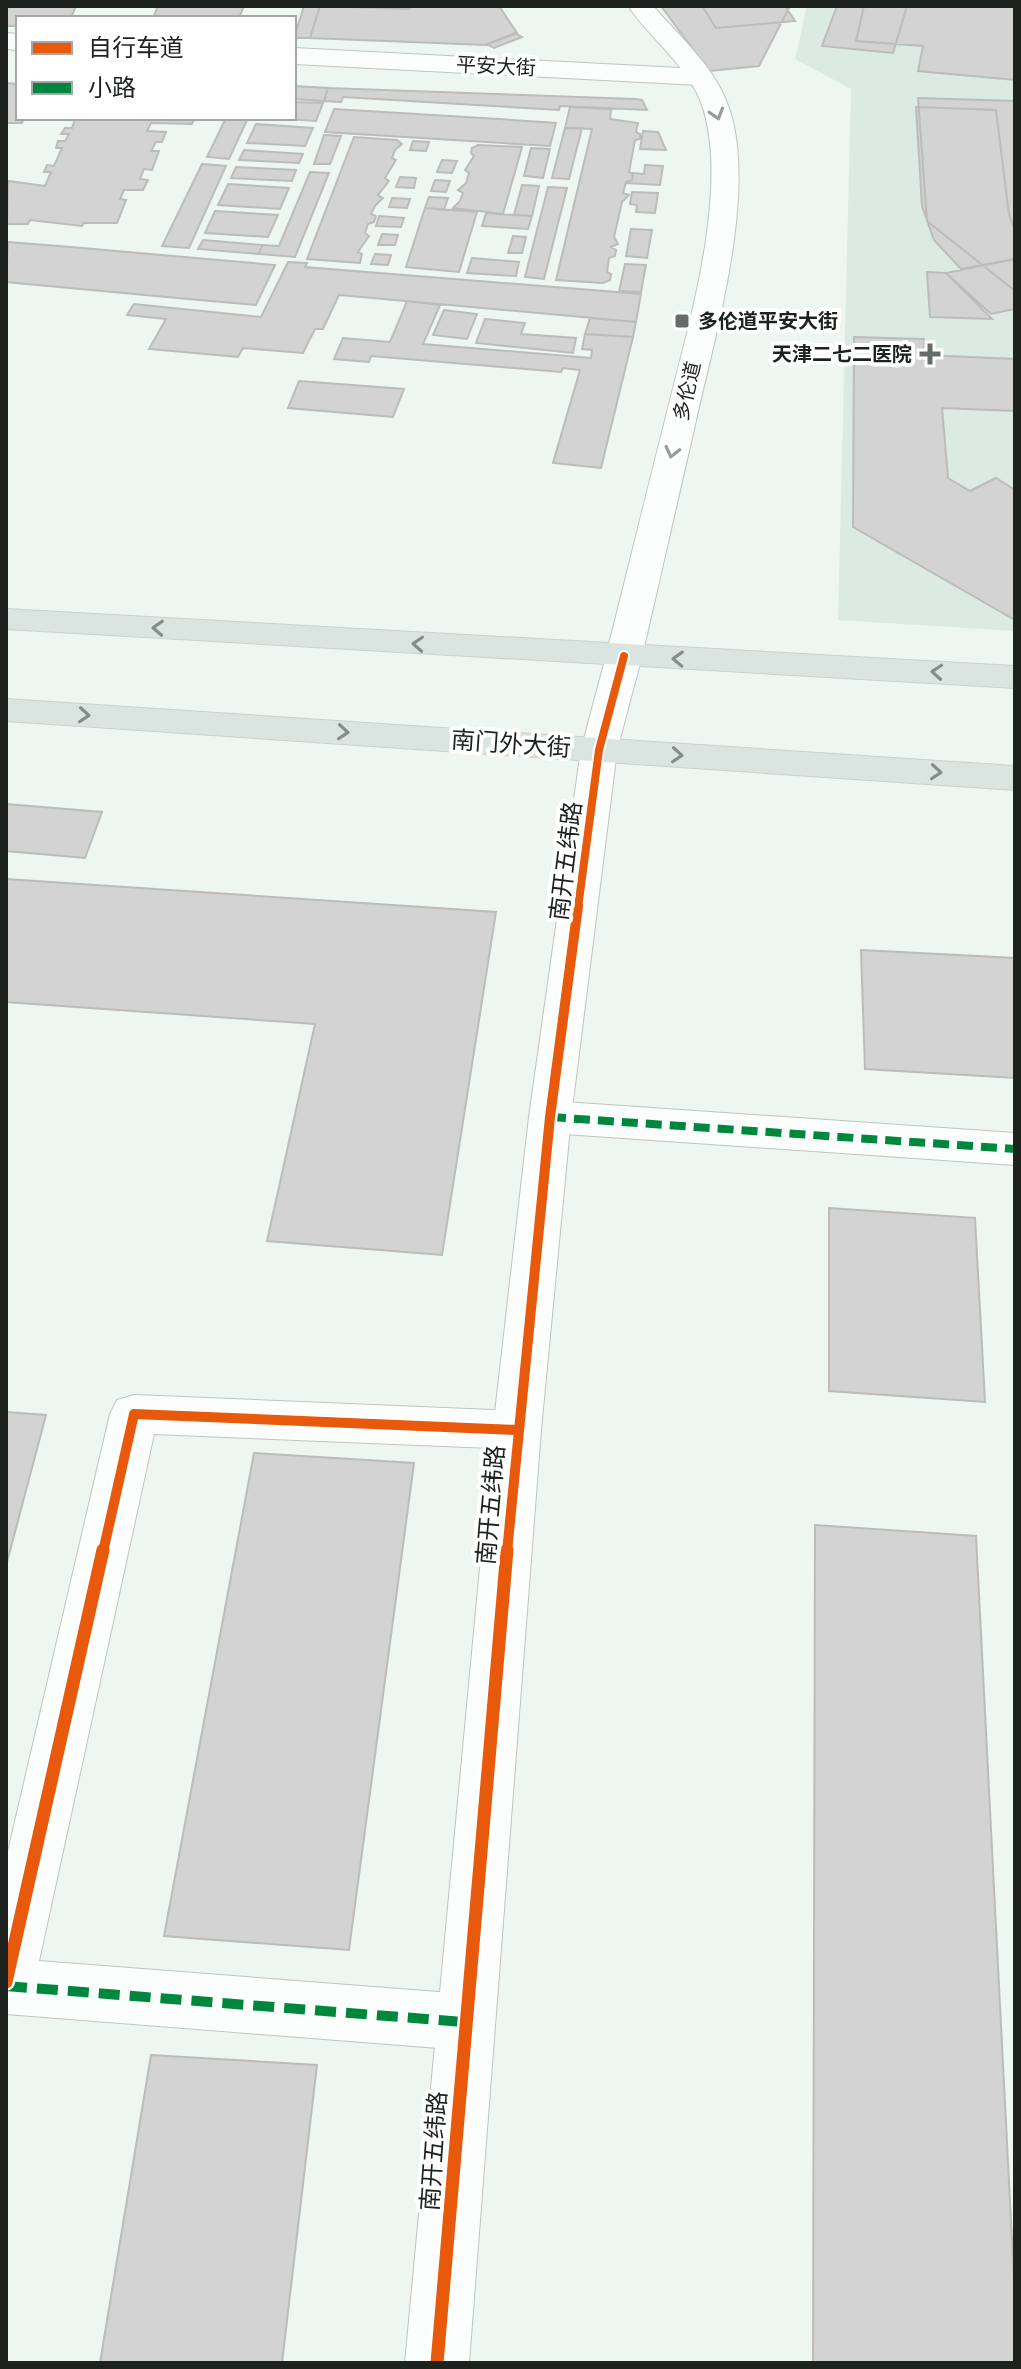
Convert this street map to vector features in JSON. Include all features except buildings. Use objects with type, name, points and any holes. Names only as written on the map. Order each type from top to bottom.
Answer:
[{"type":"main road","points":[[6,619],[1015,677]]},
{"type":"main road","name":"南门外大街","points":[[6,710],[1015,778]]},
{"type":"street","name":"多伦道","points":[[624,656],[703,323],[724,192],[726,156],[717,109],[699,77],[640,6]]},
{"type":"street","name":"平安大街","points":[[296,56],[699,77]]},
{"type":"street","name":"南开五纬路","points":[[437,2363],[517,1430],[550,1117],[599,750],[624,656]]},
{"type":"street","points":[[550,1117],[1015,1149]]},
{"type":"street","points":[[464,2022],[6,1984],[134,1414],[517,1430]]},
{"type":"shaded area","name":"天津二七二医院","points":[[807,6],[1015,6],[1015,631],[838,620],[851,89],[795,59]]},
{"type":"marked path","points":[[550,1117],[1015,1149]]},
{"type":"marked path","points":[[6,1986],[464,2022]]},
{"type":"cycle path","points":[[437,2363],[517,1430],[550,1117],[599,750],[624,656]]},
{"type":"cycle path","points":[[6,1982],[134,1414],[517,1430]]},
{"type":"place","name":"多伦道平安大街","points":[[682,321]]},
{"type":"place","name":"天津二七二医院","points":[[930,354]]}]
